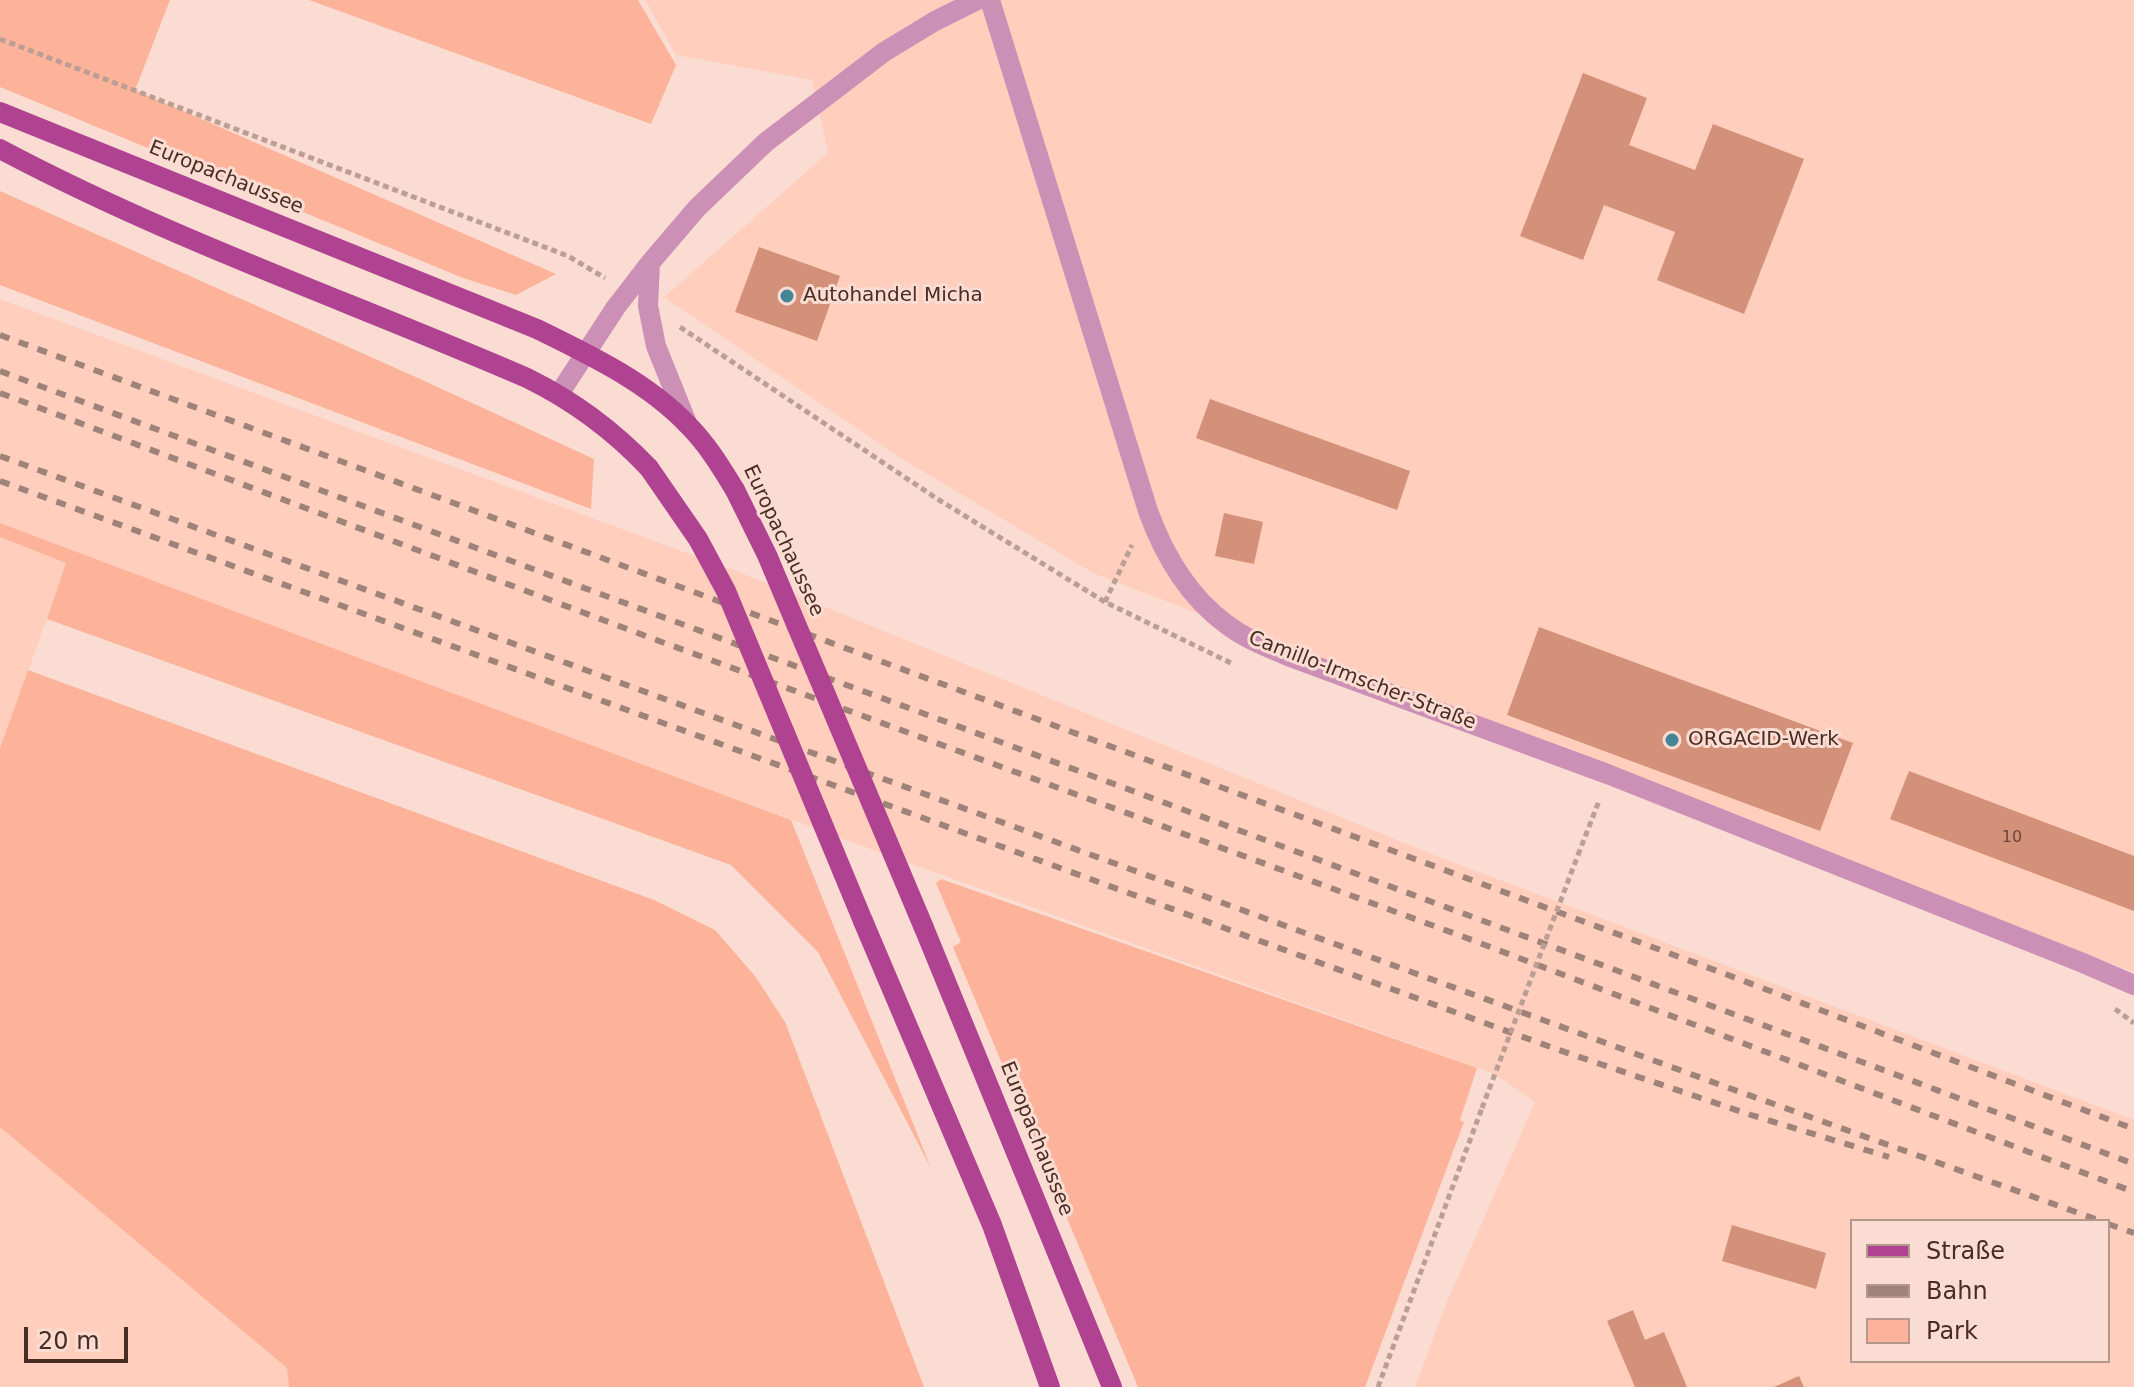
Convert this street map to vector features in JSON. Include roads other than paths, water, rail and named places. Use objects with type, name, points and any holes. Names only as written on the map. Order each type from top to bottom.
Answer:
[{"type":"main road","name":"Europachaussee","points":[[0,112],[537,329],[585,353],[653,394],[687,423],[721,465],[767,555],[1112,1387]]},
{"type":"main road","points":[[0,149],[160,225],[559,394],[626,443],[649,468],[698,539],[726,591],[992,1225],[1050,1387]]},
{"type":"street","points":[[559,394],[650,263],[697,208],[766,142],[884,52],[977,0]]},
{"type":"street","name":"Camillo-Irmscher-Straße","points":[[990,0],[1158,539],[1188,589],[1227,625],[1288,656],[1610,775],[2134,985]]},
{"type":"street","points":[[650,263],[648,306],[656,346],[687,423]]},
{"type":"railway","points":[[0,335],[1728,975],[2134,1129]]},
{"type":"railway","points":[[0,371],[2134,1164]]},
{"type":"railway","points":[[0,393],[651,638],[1464,937],[2134,1192]]},
{"type":"railway","points":[[0,456],[2095,1219]]},
{"type":"railway","points":[[0,481],[1556,1049],[1751,1115],[1889,1157]]},
{"type":"railway","points":[[2110,1225],[2134,1233]]},
{"type":"place","name":"Autohandel Micha","points":[[787,296]]},
{"type":"place","name":"ORGACID-Werk","points":[[1672,740]]}]
